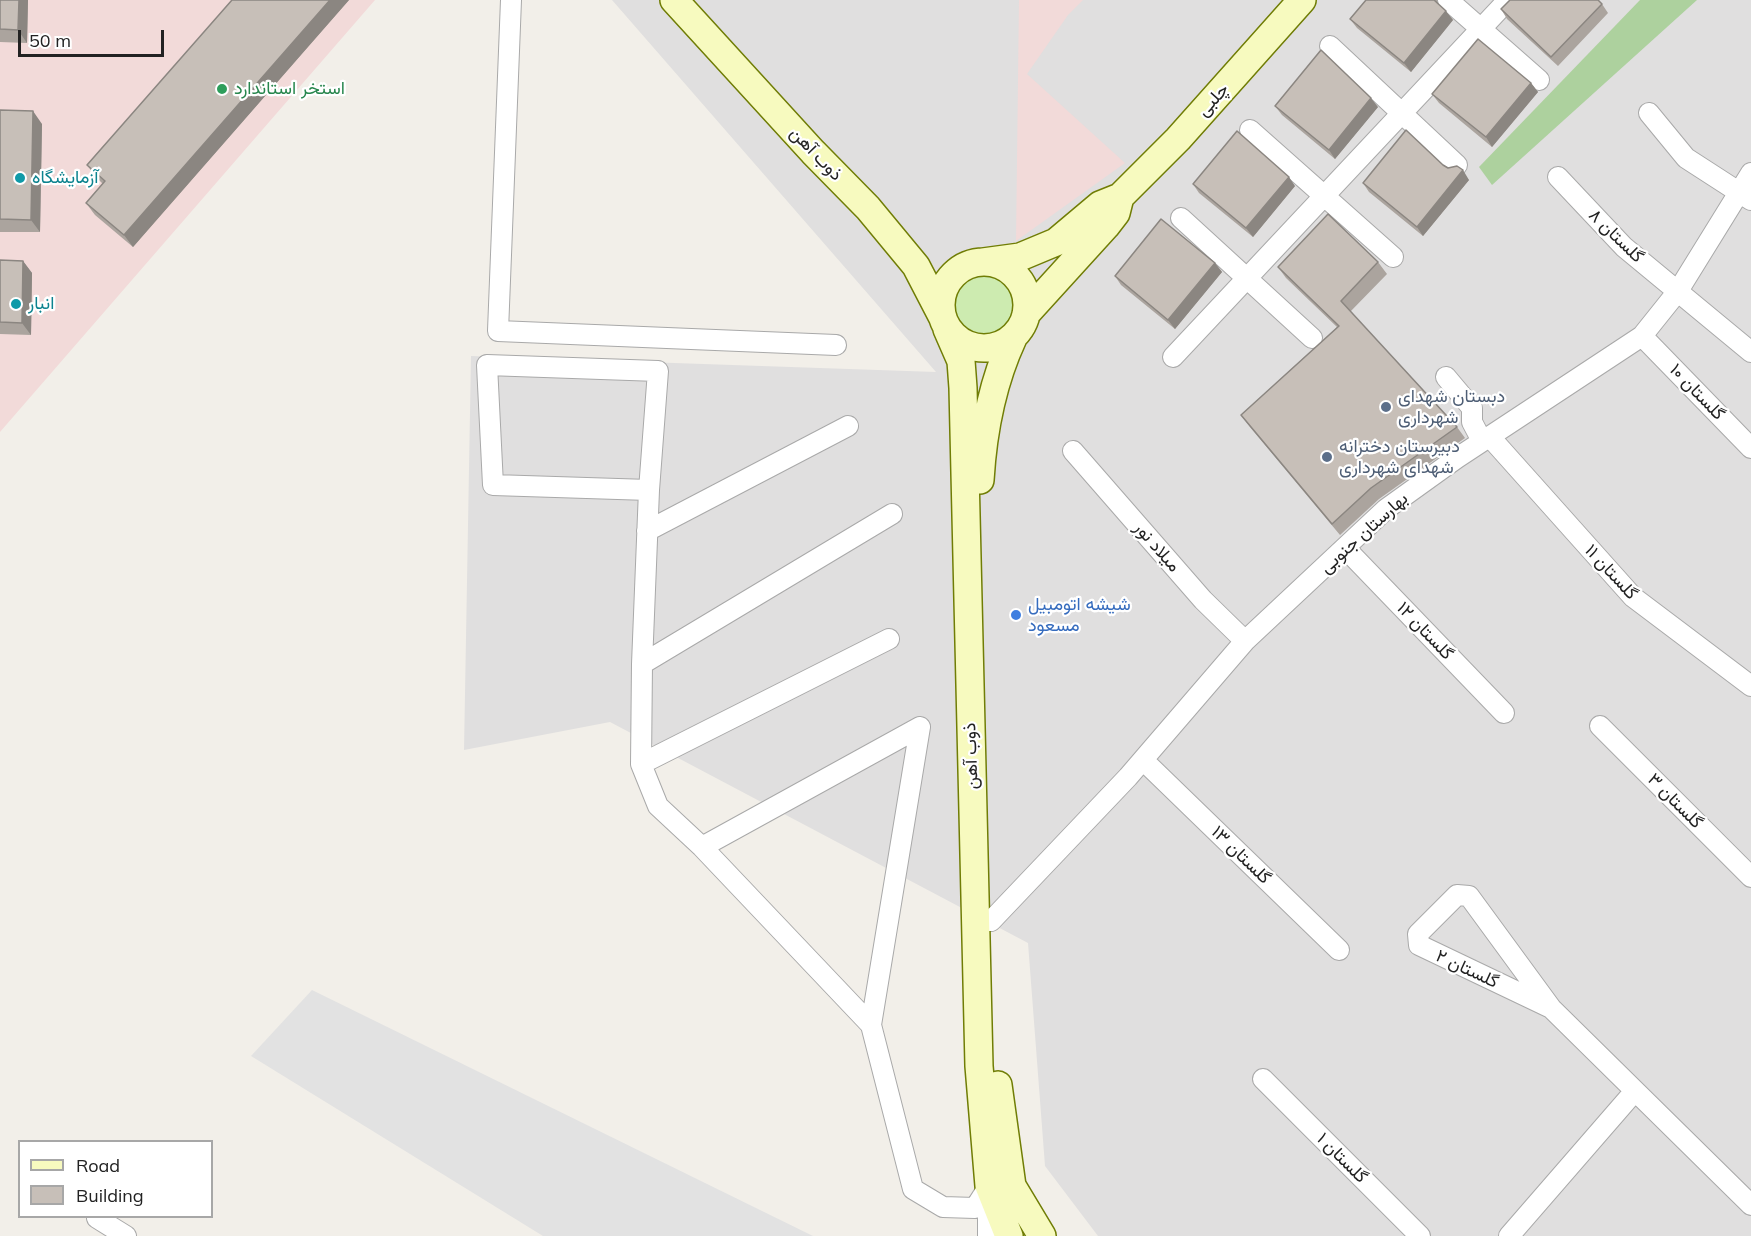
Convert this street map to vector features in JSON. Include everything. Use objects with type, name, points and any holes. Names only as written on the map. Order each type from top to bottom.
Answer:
[{"type":"main road","name":"ذوب آهن","points":[[674,0],[813,152],[868,208],[916,266],[945,323],[961,361],[983,921]]},
{"type":"main road","name":"چلبی","points":[[1120,196],[1178,139],[1302,0]]},
{"type":"main road","points":[[1120,196],[1116,213],[1026,314],[1013,338],[992,348],[979,348],[966,345],[945,323],[940,304],[950,279],[960,269],[983,262],[1020,257],[1056,242],[1100,205],[1120,196]]},
{"type":"main road","points":[[983,262],[996,264],[1017,278],[1025,295],[1026,314]]},
{"type":"main road","name":"ذوب آهن","points":[[1000,1186],[979,1066],[983,921],[979,492],[982,444],[988,412],[1001,363],[1013,338]]},
{"type":"main road","points":[[1000,1186],[1009,1236]]},
{"type":"main road","points":[[1000,1186],[1042,1236]]},
{"type":"street","points":[[511,0],[498,331],[836,345]]},
{"type":"street","points":[[1448,0],[1539,80]]},
{"type":"street","points":[[1173,357],[1508,0]]},
{"type":"street","points":[[1330,46],[1457,165]]},
{"type":"street","points":[[1649,113],[1686,158],[1744,196]]},
{"type":"street","points":[[1250,130],[1393,257]]},
{"type":"street","name":"بهارستان جنوبی","points":[[983,921],[1143,760],[1245,641],[1346,549],[1386,509],[1486,439],[1642,336],[1678,291],[1744,196],[1751,173]]},
{"type":"street","name":"گلستان ۸","points":[[1558,177],[1624,247],[1751,352]]},
{"type":"street","points":[[1181,218],[1312,338]]},
{"type":"street","name":"گلستان ۱۰","points":[[1642,336],[1751,448]]},
{"type":"street","points":[[649,490],[493,485],[487,365],[658,371],[649,490],[642,664],[641,764],[658,806],[702,847],[871,1024]]},
{"type":"street","points":[[1446,377],[1472,408],[1472,422],[1486,439]]},
{"type":"street","points":[[648,531],[848,426]]},
{"type":"street","name":"گلستان ۱۱","points":[[1486,439],[1633,597],[1751,686]]},
{"type":"street","name":"میلاد نور","points":[[1073,450],[1203,600],[1245,641]]},
{"type":"street","points":[[642,664],[892,514]]},
{"type":"street","name":"گلستان ۱۲","points":[[1346,549],[1504,712]]},
{"type":"street","points":[[641,764],[889,639]]},
{"type":"street","name":"گلستان ۳","points":[[1600,726],[1751,877]]},
{"type":"street","points":[[702,847],[920,727],[871,1024],[913,1189],[943,1207],[975,1208],[1000,1186]]},
{"type":"street","name":"گلستان ۱۳","points":[[1143,760],[1339,950]]},
{"type":"street","name":"گلستان ۲","points":[[1551,1008],[1419,945],[1418,934],[1457,895],[1469,896],[1551,1008],[1751,1205]]},
{"type":"street","name":"گلستان ۱","points":[[1263,1079],[1420,1236]]},
{"type":"street","points":[[1509,1236],[1634,1092]]},
{"type":"street","points":[[988,1236],[1000,1186]]},
{"type":"street","points":[[97,1218],[126,1236]]},
{"type":"shaded area","points":[[0,0],[375,0],[0,432]]},
{"type":"shaded area","points":[[612,0],[1751,0],[1751,1236],[1098,1236],[1045,1166],[1028,943],[610,722],[464,750],[471,356],[936,372]]},
{"type":"shaded area","points":[[1019,0],[1083,0],[1068,15],[1027,74],[1125,163],[1016,241]]},
{"type":"shaded area","points":[[312,990],[813,1236],[543,1236],[251,1056]]},
{"type":"green space","points":[[1640,0],[1697,0],[1492,185],[1479,167]]},
{"type":"green space","points":[[984,268],[1005,274],[1015,284],[1021,305],[1015,326],[1005,336],[984,342],[963,336],[953,326],[947,305],[953,284],[963,274]]},
{"type":"building","points":[[0,0],[19,0],[18,30],[0,29]]},
{"type":"building","name":"استخر استاندارد","points":[[232,0],[330,0],[124,235],[86,203],[105,181],[87,165]]},
{"type":"building","points":[[1366,0],[1434,0],[1446,11],[1404,63],[1350,19]]},
{"type":"building","points":[[1510,0],[1598,0],[1602,4],[1551,57],[1501,9]]},
{"type":"building","points":[[1478,39],[1531,83],[1486,137],[1432,94]]},
{"type":"building","points":[[1321,50],[1371,98],[1329,150],[1275,106]]},
{"type":"building","name":"آزمایشگاه","points":[[0,110],[33,111],[31,220],[0,219]]},
{"type":"building","points":[[1406,130],[1443,165],[1448,168],[1457,166],[1463,170],[1417,227],[1363,183]]},
{"type":"building","points":[[1237,131],[1289,177],[1246,228],[1193,184]]},
{"type":"building","points":[[1328,214],[1378,262],[1341,301],[1457,427],[1371,488],[1332,524],[1241,415],[1339,326],[1278,267]]},
{"type":"building","points":[[1161,219],[1215,263],[1168,320],[1115,276]]},
{"type":"building","points":[[0,260],[23,261],[22,323],[0,322]]},
{"type":"place","name":"استخر استاندارد","points":[[222,89]]},
{"type":"place","name":"آزمایشگاه","points":[[20,178]]},
{"type":"place","name":"انبار","points":[[16,304]]},
{"type":"place","name":"دبستان شهدای شهرداری","points":[[1386,407]]},
{"type":"place","name":"دبیرستان دخترانه شهدای شهرداری","points":[[1327,457]]},
{"type":"place","name":"شیشه اتومبیل مسعود","points":[[1016,615]]}]
